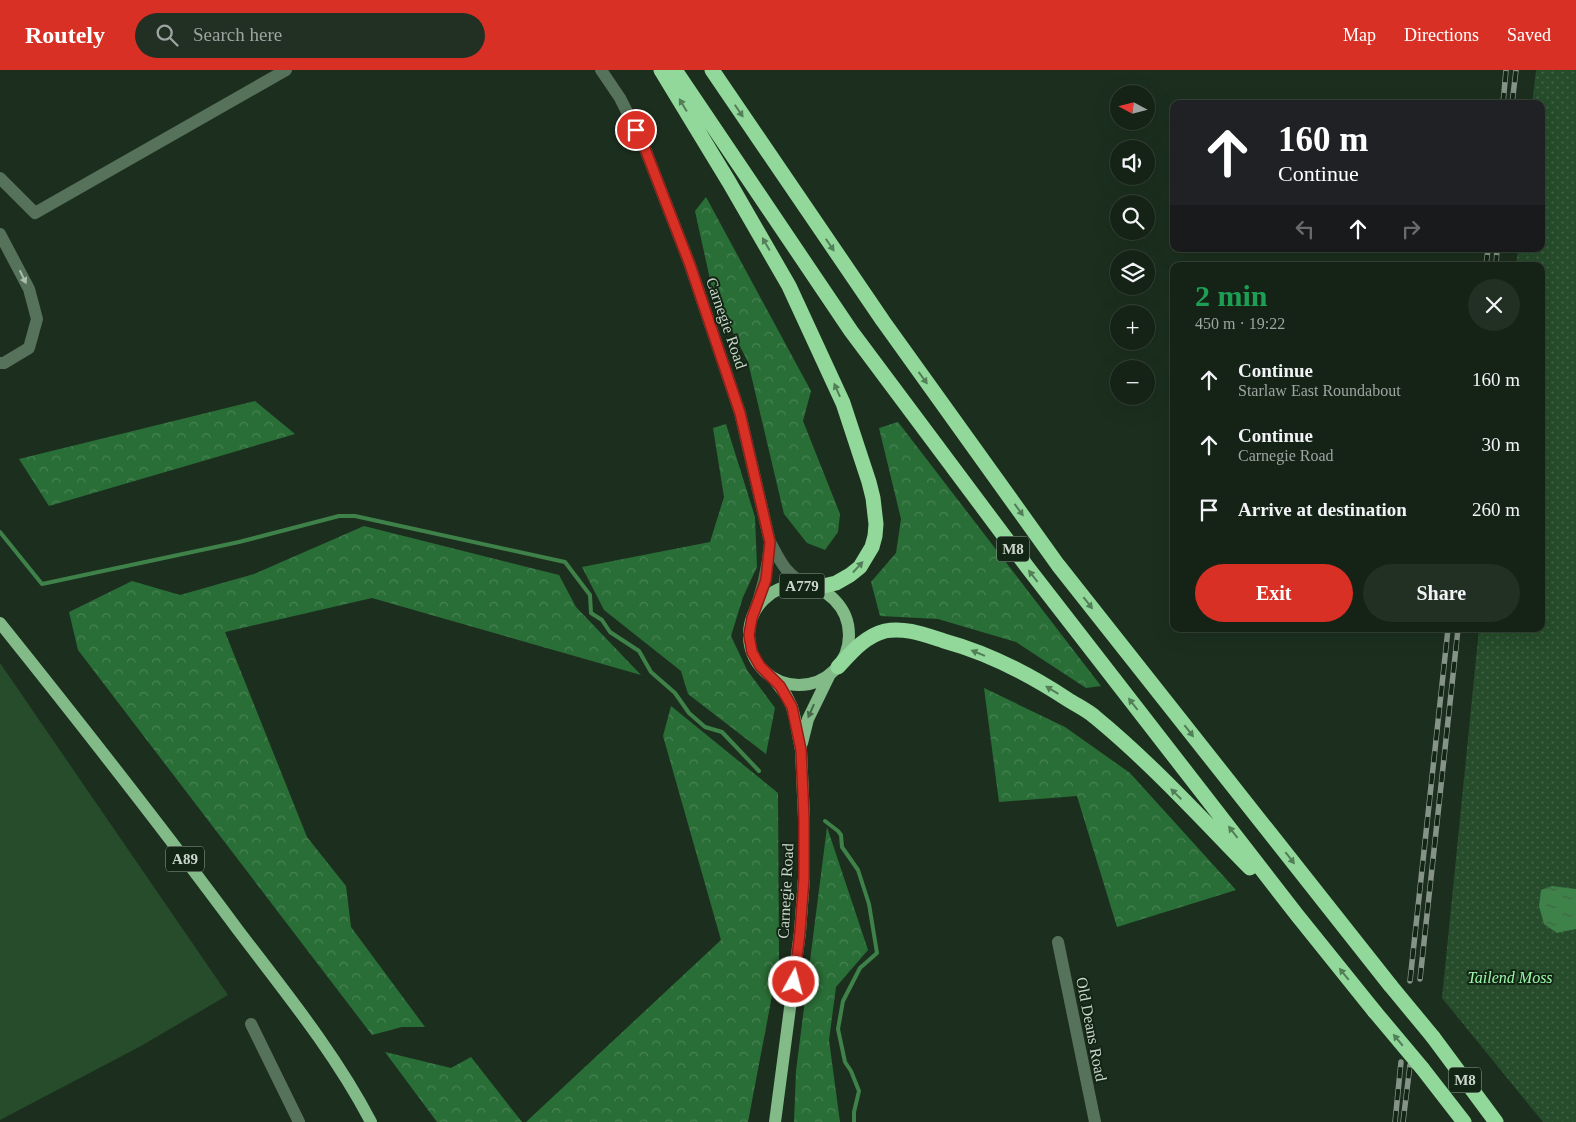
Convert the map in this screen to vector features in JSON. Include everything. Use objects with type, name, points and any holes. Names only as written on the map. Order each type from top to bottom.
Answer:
[{"type":"highway","points":[[661,70],[789,286],[843,404],[869,482],[876,524],[872,546],[860,567],[850,575],[836,584],[812,587]]},
{"type":"highway","name":"M8","points":[[675,70],[851,332],[1028,568],[1297,915],[1464,1122]]},
{"type":"highway","name":"M8","points":[[712,70],[883,322],[1058,565],[1433,1038],[1496,1122]]},
{"type":"highway","name":"M8","points":[[834,671],[857,647],[870,637],[884,631],[897,630],[912,631],[958,644],[1023,672],[1094,716],[1133,750],[1297,915]]},
{"type":"main road","name":"A779","points":[[773,678],[760,666],[752,652],[749,635],[752,618],[759,606],[769,595],[781,588],[795,585],[812,587],[830,596],[840,607],[847,622],[849,638],[846,653],[834,671]]},
{"type":"main road","name":"A89","points":[[0,623],[100,747],[213,895],[317,1035],[360,1101],[371,1122]]},
{"type":"main road","points":[[773,678],[784,683],[808,684],[820,681],[834,671]]},
{"type":"main road","name":"Carnegie Road","points":[[801,750],[808,719],[834,671]]},
{"type":"main road","name":"Carnegie Road","points":[[773,678],[792,707],[801,750],[804,818],[800,932],[775,1122]]},
{"type":"main road","name":"A89","points":[[360,1101],[379,1122]]},
{"type":"street","points":[[0,178],[35,213],[286,70]]},
{"type":"street","name":"Carnegie Road","points":[[601,70],[620,98],[644,146],[690,265],[740,413],[770,542],[785,569],[792,576],[812,587]]},
{"type":"street","points":[[0,234],[30,289],[37,319],[29,348],[4,363],[0,363]]},
{"type":"street","name":"Carnegie Road","points":[[752,618],[766,580],[770,542]]},
{"type":"street","name":"Old Deans Road","points":[[1058,942],[1095,1122]]},
{"type":"street","points":[[251,1024],[299,1122]]},
{"type":"green space","name":"Tailend Moss","points":[[1536,70],[1576,70],[1576,1122],[1543,1122],[1442,998],[1479,632],[1545,632],[1545,262],[1516,262],[1518,252],[1545,252],[1545,100],[1532,100]]},
{"type":"green space","points":[[706,197],[811,391],[803,421],[840,514],[838,532],[825,550],[807,543],[784,514],[748,362],[713,293],[695,211]]},
{"type":"green space","points":[[255,401],[295,434],[49,506],[19,459]]},
{"type":"green space","points":[[898,422],[1101,686],[1086,688],[1016,642],[938,619],[880,616],[871,582],[896,553],[901,519],[879,428]]},
{"type":"green space","points":[[726,424],[755,517],[757,567],[743,597],[731,636],[747,670],[775,708],[766,754],[688,694],[681,671],[604,610],[582,567],[710,542],[724,497],[713,428]]},
{"type":"green space","points":[[364,526],[559,575],[576,607],[641,675],[372,598],[225,632],[307,837],[346,886],[351,927],[425,1027],[402,1027],[372,1035],[78,650],[69,612],[132,581],[180,595],[254,574]]},
{"type":"green space","points":[[0,663],[228,995],[141,1046],[0,1120]]},
{"type":"green space","points":[[984,688],[1065,727],[1130,773],[1236,890],[1117,927],[1077,796],[999,802]]},
{"type":"green space","points":[[671,706],[778,793],[779,959],[748,1122],[526,1122],[721,940],[663,736]]},
{"type":"green space","points":[[827,827],[868,950],[836,987],[829,1040],[840,1122],[794,1122],[796,1071]]},
{"type":"green space","points":[[385,1052],[451,1068],[471,1057],[522,1122],[437,1122]]},
{"type":"water","points":[[1552,886],[1576,889],[1576,929],[1557,933],[1544,924],[1539,906],[1541,890]]},
{"type":"waterway","points":[[0,532],[42,584],[239,542],[339,516],[355,516],[565,562],[590,595],[591,613],[602,620],[610,632],[639,651],[651,672],[675,693],[689,713],[705,727],[722,732],[759,771]]},
{"type":"waterway","points":[[825,821],[841,835],[842,847],[858,870],[869,904],[877,953],[860,968],[843,1001],[838,1029],[845,1062],[859,1091],[854,1112],[854,1122]]},
{"type":"railway","points":[[1503,100],[1506,70]]},
{"type":"railway","points":[[1512,100],[1516,70]]},
{"type":"railway","points":[[1486,262],[1488,252]]},
{"type":"railway","points":[[1496,262],[1497,252]]},
{"type":"railway","points":[[1410,981],[1448,632]]},
{"type":"railway","points":[[1420,979],[1458,632]]},
{"type":"railway","points":[[1395,1122],[1401,1062]]},
{"type":"railway","points":[[1403,1122],[1410,1065]]},
{"type":"route","points":[[636,130],[690,265],[740,413],[770,542],[766,580],[752,618],[749,635],[752,652],[760,666],[780,686],[792,707],[801,750],[804,878],[794,982]]}]
